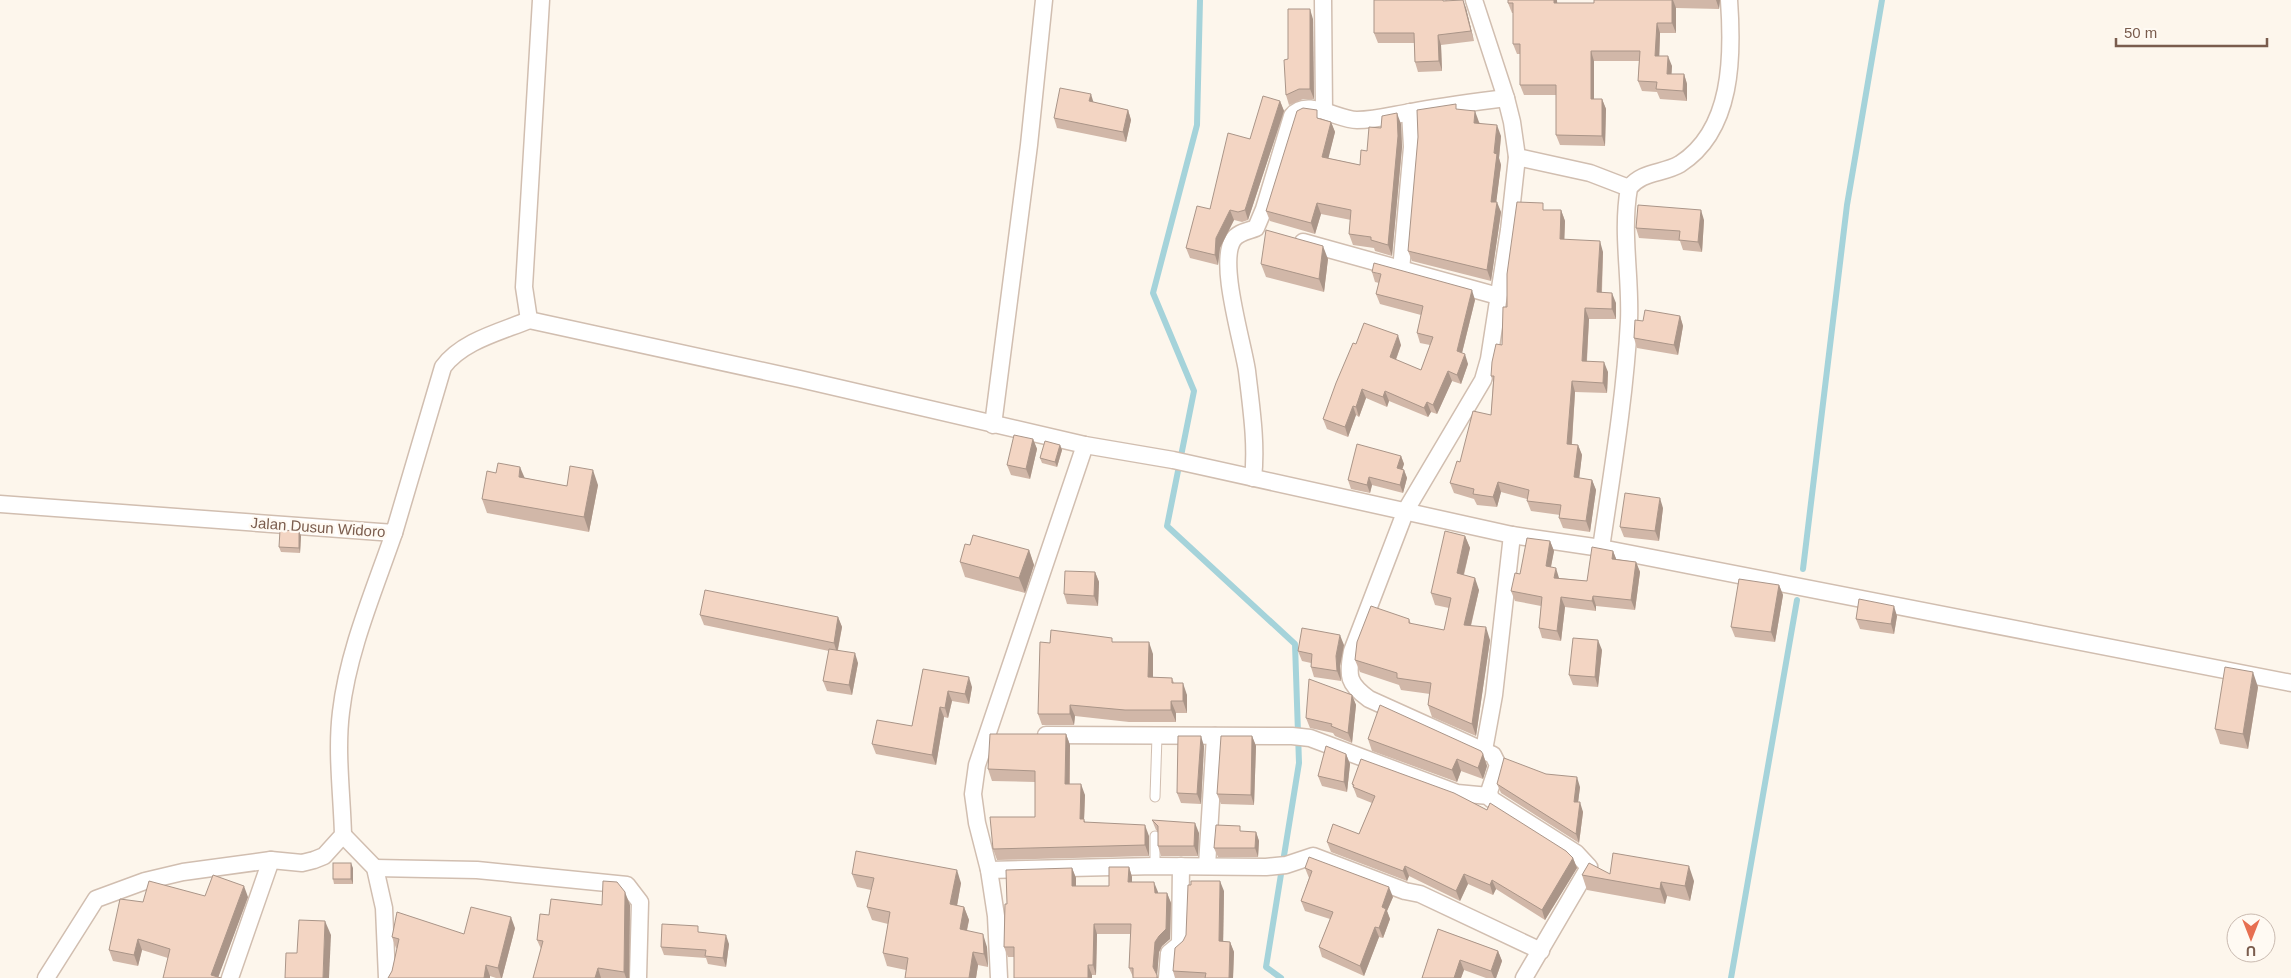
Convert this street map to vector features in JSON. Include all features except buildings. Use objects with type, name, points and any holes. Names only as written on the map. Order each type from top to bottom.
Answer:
[{"type":"street","points":[[541,0],[524,287],[529,320],[800,379],[993,425],[1085,445],[1207,467],[1512,535],[1602,548],[2291,683]]},
{"type":"street","points":[[993,425],[1029,145],[1044,0]]},
{"type":"street","points":[[1323,0],[1324,112]]},
{"type":"street","points":[[1474,0],[1506,98],[1517,157],[1489,359],[1483,380],[1406,510],[1352,651],[1349,675],[1353,686],[1369,699],[1493,755],[1498,765],[1489,792],[1490,796]]},
{"type":"street","points":[[1602,548],[1624,382],[1629,321],[1625,233],[1629,188],[1643,176],[1675,167],[1684,161],[1693,154],[1711,131],[1720,113],[1728,73],[1730,45],[1729,0]]},
{"type":"street","points":[[1256,228],[1264,209],[1292,116],[1295,112],[1306,108],[1314,108],[1340,119],[1357,120],[1506,98]]},
{"type":"street","points":[[1401,270],[1412,147],[1410,112]]},
{"type":"street","points":[[1517,157],[1590,173],[1629,188]]},
{"type":"street","points":[[1253,478],[1254,449],[1247,371],[1228,271],[1232,240],[1238,234],[1256,228],[1274,233]]},
{"type":"street","points":[[1292,238],[1498,296]]},
{"type":"street","name":"Jalan Dusun Widoro","points":[[0,504],[394,533],[443,367],[452,355],[470,345],[529,320]]},
{"type":"street","points":[[998,978],[996,916],[989,870],[976,823],[973,794],[976,765],[1085,445]]},
{"type":"street","points":[[388,978],[384,908],[375,868],[343,835],[340,727],[343,697],[351,664],[394,533]]},
{"type":"street","points":[[1484,750],[1494,695],[1512,535]]},
{"type":"street","points":[[986,735],[1005,735]]},
{"type":"street","points":[[1034,735],[1292,736],[1310,738],[1457,793],[1490,796],[1526,823],[1576,853],[1588,867],[1524,978]]},
{"type":"street","points":[[1207,866],[1215,736]]},
{"type":"street","points":[[46,978],[96,899],[137,883],[183,872],[271,860],[302,863],[314,860],[324,856],[343,835]]},
{"type":"street","points":[[989,870],[1155,866],[1280,866],[1313,856],[1405,891],[1420,894],[1541,951]]},
{"type":"street","points":[[230,978],[271,860]]},
{"type":"street","points":[[1166,978],[1169,953],[1180,944],[1181,866]]},
{"type":"street","points":[[375,868],[477,870],[627,885],[640,902],[638,978]]},
{"type":"lane","points":[[1155,797],[1157,736]]},
{"type":"lane","points":[[1155,836],[1155,866]]},
{"type":"waterway","points":[[1200,0],[1197,125],[1153,293],[1194,391],[1167,526],[1295,644],[1299,763],[1266,967],[1281,978]]},
{"type":"waterway","points":[[1803,569],[1847,205],[1882,0]]},
{"type":"waterway","points":[[1731,978],[1797,600]]}]
